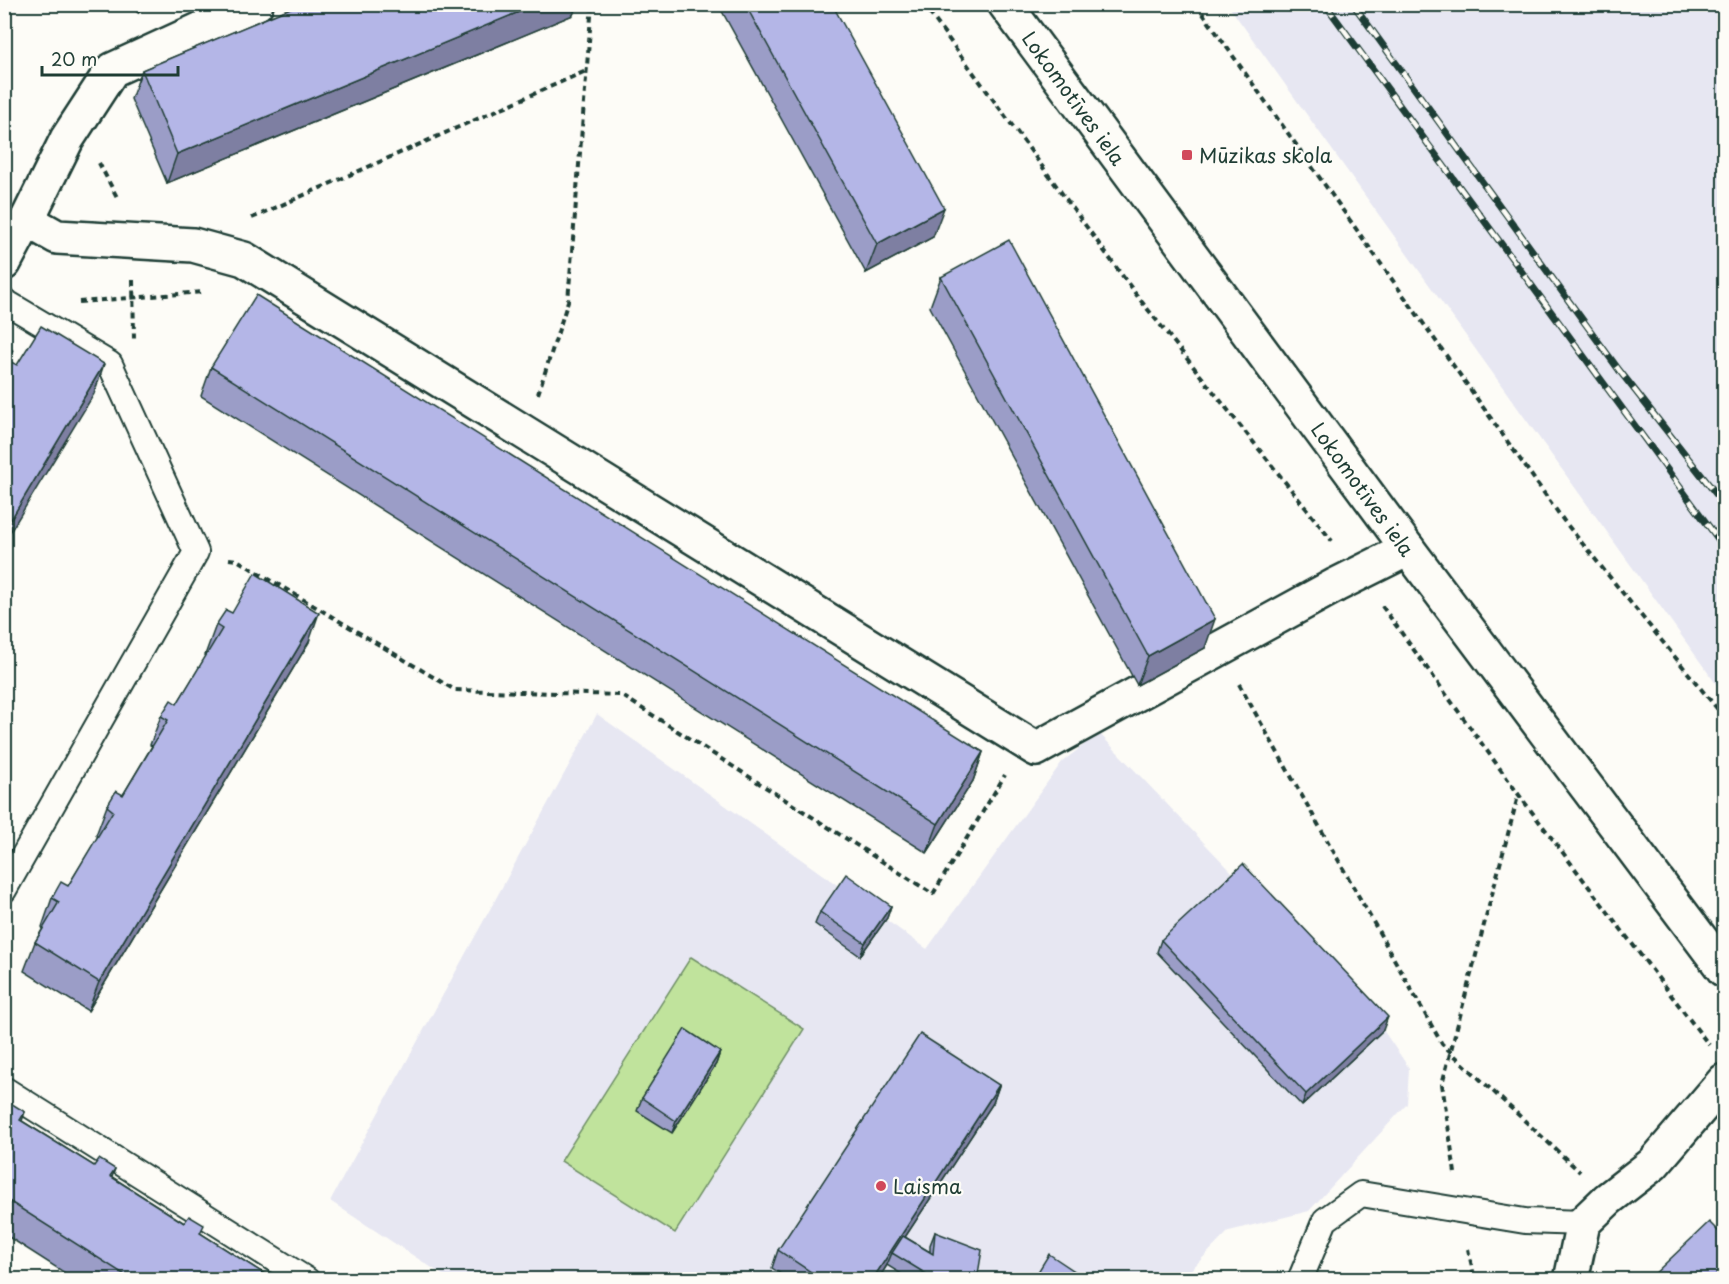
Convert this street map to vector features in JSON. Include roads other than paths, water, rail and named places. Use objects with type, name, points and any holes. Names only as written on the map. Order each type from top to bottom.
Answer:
[{"type":"street","points":[[4,263],[67,139],[112,70],[256,4]]},
{"type":"street","name":"Lokomotīves iela","points":[[1005,4],[1408,549],[1725,970]]},
{"type":"street","points":[[27,220],[57,237],[193,244],[244,259],[1036,749],[1408,549]]},
{"type":"street","points":[[1571,1280],[1583,1223],[1608,1198],[1653,1164],[1725,1080]]},
{"type":"lane","points":[[4,890],[196,552],[110,364],[10,304]]},
{"type":"lane","points":[[4,1089],[307,1280]]},
{"type":"lane","points":[[1300,1280],[1325,1220],[1361,1194],[1525,1221],[1583,1223]]},
{"type":"railway","points":[[1325,4],[1724,547]]},
{"type":"railway","points":[[1353,4],[1619,370],[1724,504]]},
{"type":"place","name":"Mūzikas skola","points":[[1187,155]]},
{"type":"place","name":"Laisma","points":[[881,1186]]}]
